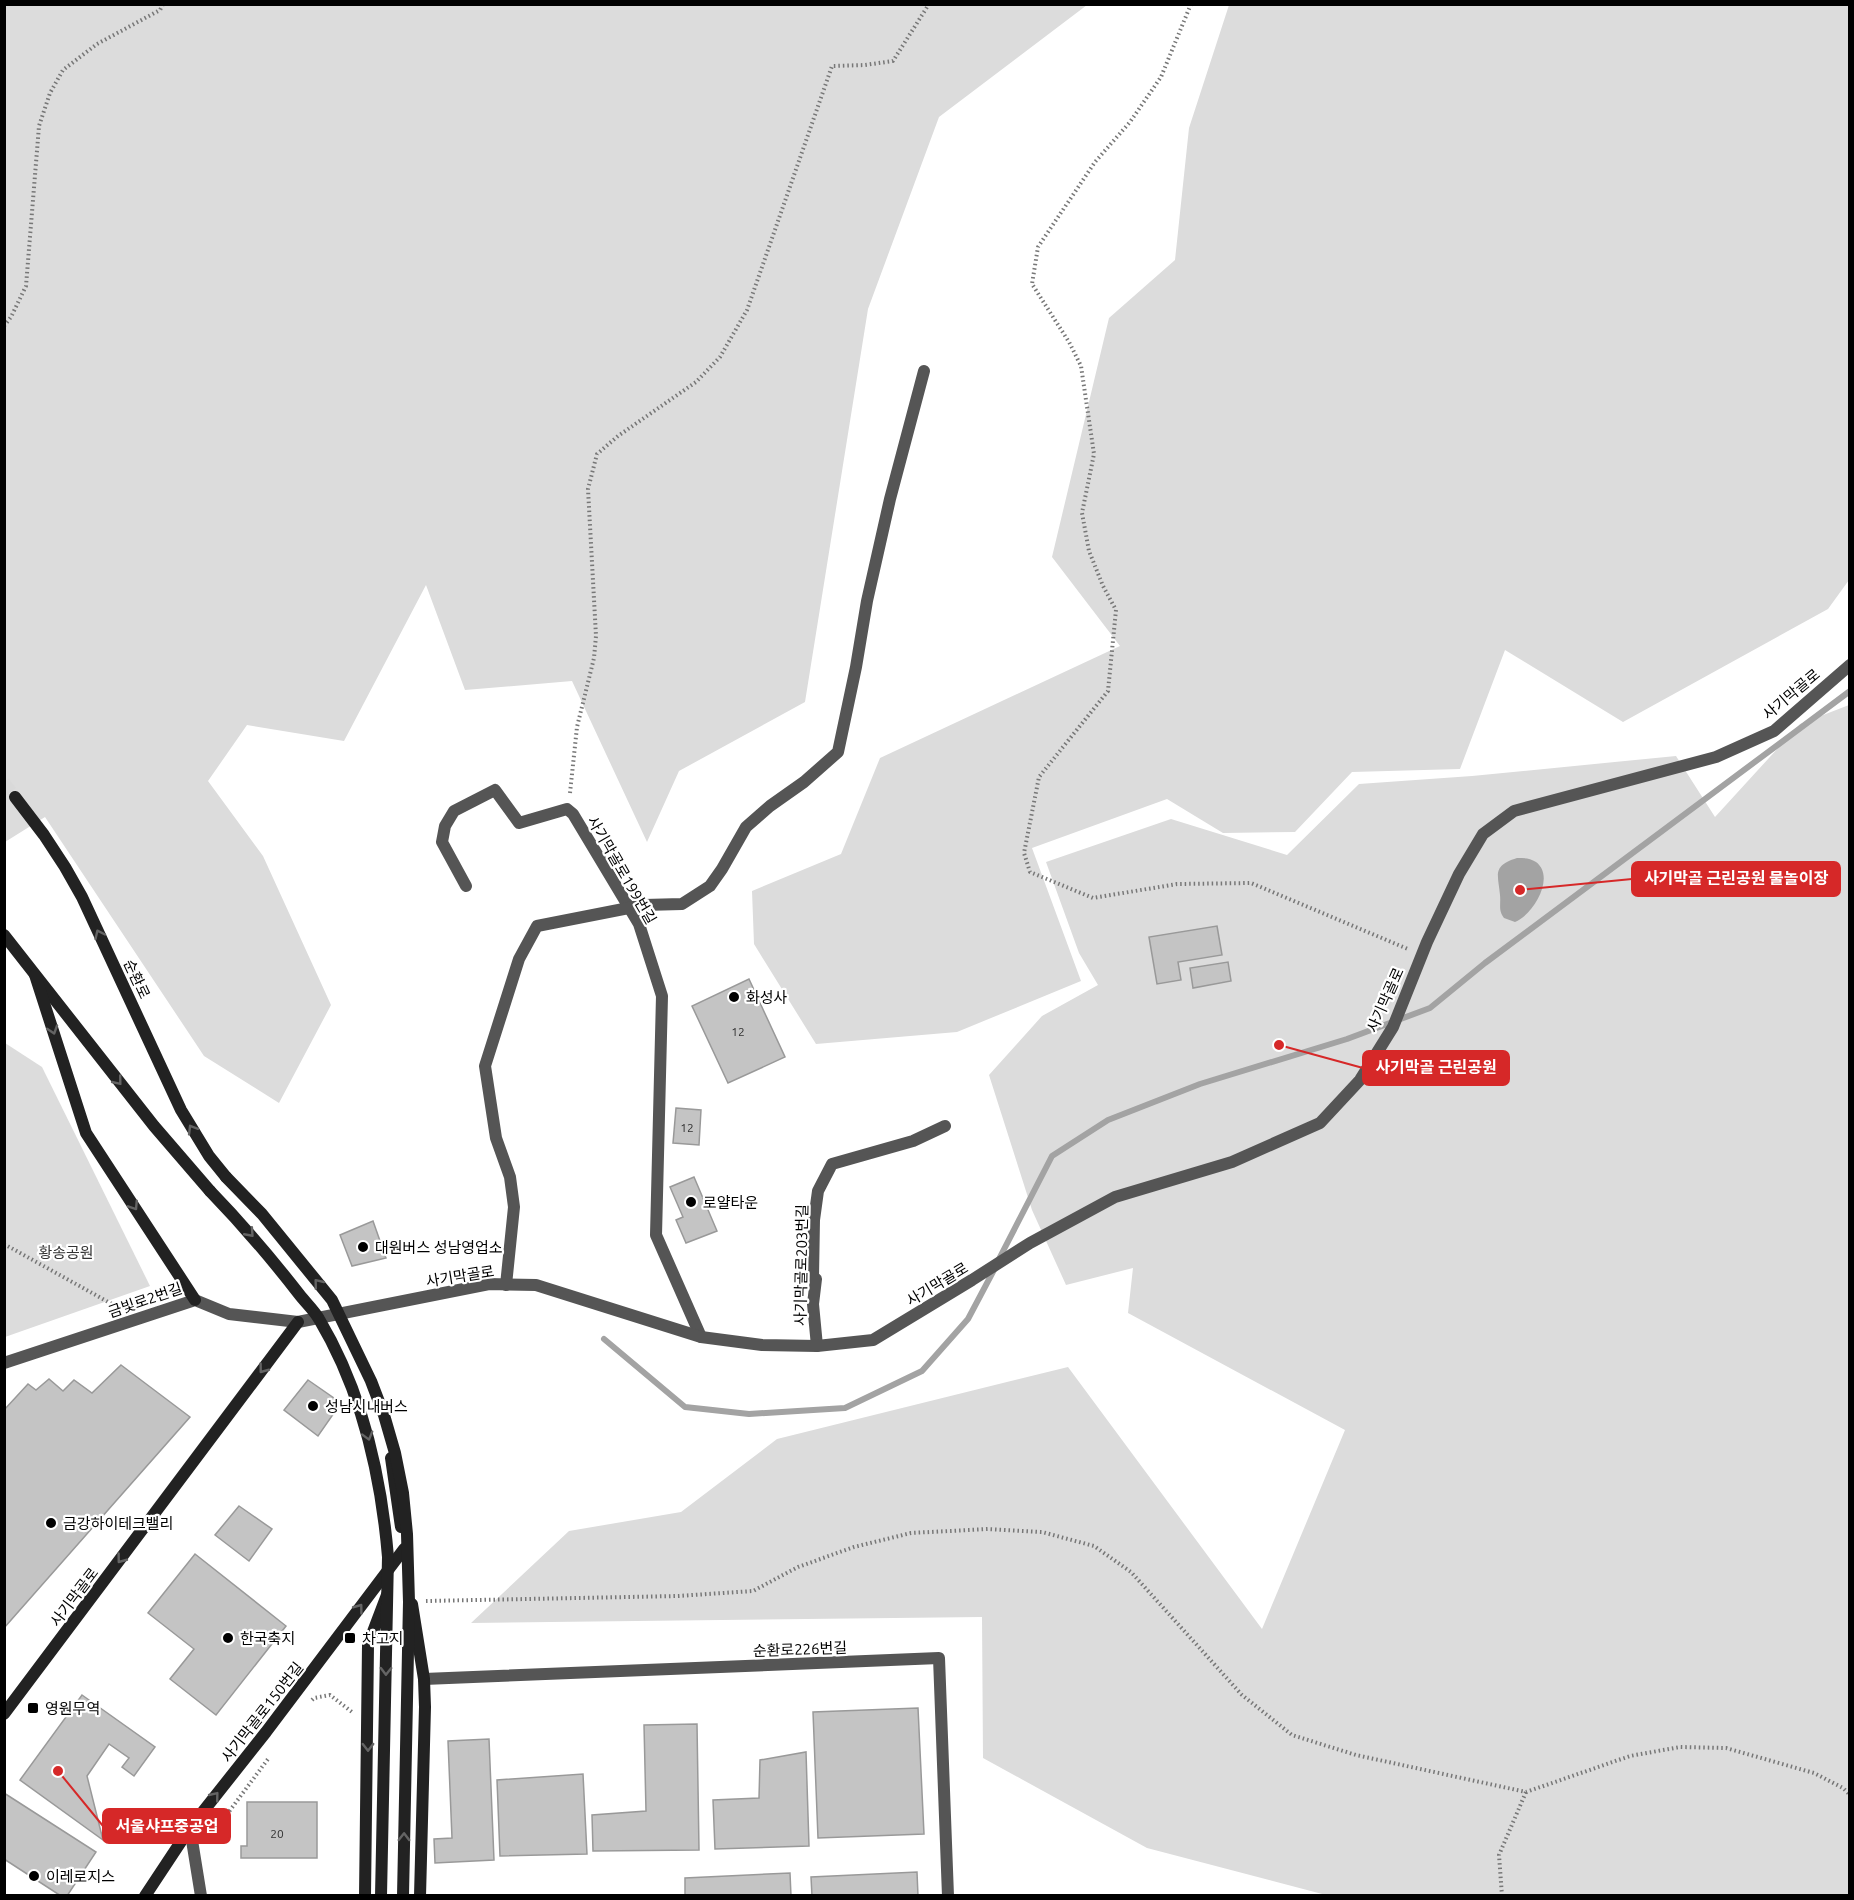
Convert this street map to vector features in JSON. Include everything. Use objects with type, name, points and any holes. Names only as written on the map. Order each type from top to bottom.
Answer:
[{"type":"main road","name":"순환로","points":[[15,797],[66,867],[181,1110],[209,1155],[226,1177],[282,1238],[332,1300],[371,1381],[384,1415],[403,1493],[407,1534],[409,1602],[403,1896]]},
{"type":"main road","points":[[4,935],[147,1118],[210,1191],[250,1232],[318,1317],[358,1404],[375,1463],[384,1512],[388,1557],[381,1896]]},
{"type":"main road","points":[[35,975],[86,1133],[195,1300]]},
{"type":"main road","points":[[334,1314],[356,1356],[388,1443],[424,1679],[420,1896]]},
{"type":"main road","name":"사기막골로","points":[[4,1714],[298,1322]]},
{"type":"main road","points":[[365,1896],[368,1645],[404,1548]]},
{"type":"main road","name":"사기막골로150번길","points":[[145,1896],[190,1828],[266,1732],[404,1548]]},
{"type":"street","points":[[506,1285],[514,1207],[510,1177],[496,1138],[486,1086],[485,1066],[491,1041],[519,959],[537,927],[629,907],[682,904],[710,886],[747,827],[838,752],[867,601],[890,499],[924,370]]},
{"type":"street","name":"사기막골로","points":[[298,1322],[489,1284],[536,1285],[701,1337],[762,1345],[817,1346],[873,1340],[1030,1243],[1115,1197],[1232,1162],[1320,1123],[1360,1080],[1393,1027],[1422,955],[1460,874],[1483,834],[1514,811],[1716,757],[1774,731],[1850,665]]},
{"type":"street","name":"사기막골로199번길","points":[[466,886],[442,842],[445,826],[454,811],[495,790],[519,824],[567,809],[573,814],[639,924],[662,996],[656,1235],[701,1337]]},
{"type":"street","name":"사기막골로203번길","points":[[817,1346],[813,1304],[816,1279],[813,1277],[814,1220],[819,1191],[832,1164],[913,1141],[945,1126]]},
{"type":"street","name":"금빛로2번길","points":[[4,1363],[195,1300],[229,1314],[298,1322]]},
{"type":"street","name":"순환로226번길","points":[[424,1679],[939,1658],[948,1896]]},
{"type":"street","points":[[190,1828],[201,1896]]},
{"type":"path","points":[[4,326],[26,286],[39,126],[50,93],[63,70],[97,44],[160,10],[163,4]]},
{"type":"path","points":[[567,809],[577,727],[594,658],[596,636],[588,489],[597,454],[638,421],[696,382],[720,357],[747,310],[832,66],[893,61],[929,4]]},
{"type":"path","points":[[1191,4],[1161,77],[1131,122],[1095,162],[1038,247],[1032,284],[1069,342],[1081,366],[1094,454],[1082,513],[1089,551],[1103,586],[1116,610],[1108,691],[1039,777],[1024,853],[1030,872],[1093,898],[1177,884],[1251,884],[1422,955]]},
{"type":"path","points":[[4,1244],[138,1319]]},
{"type":"path","points":[[412,1601],[678,1596],[753,1591],[798,1567],[854,1547],[911,1533],[988,1529],[1042,1532],[1094,1546],[1131,1572],[1242,1695],[1292,1735],[1356,1755],[1526,1792],[1630,1756],[1680,1746],[1726,1748],[1814,1773],[1844,1788],[1850,1795]]},
{"type":"path","points":[[307,1707],[314,1698],[330,1695],[354,1713]]},
{"type":"path","points":[[194,1858],[274,1751]]},
{"type":"path","points":[[1502,1896],[1499,1855],[1526,1792]]},
{"type":"green space","points":[[5,5],[1087,5],[939,117],[868,309],[805,702],[679,771],[647,842],[572,681],[465,690],[426,585],[344,741],[247,725],[208,781],[263,856],[331,1005],[279,1103],[204,1056],[45,817],[5,842]]},
{"type":"green space","points":[[1229,5],[1849,5],[1849,580],[1828,609],[1623,722],[1505,650],[1460,769],[1352,772],[1295,832],[1223,833],[1167,799],[1032,848],[1081,981],[957,1032],[816,1044],[754,944],[752,891],[841,854],[880,758],[1120,646],[1052,557],[1109,318],[1175,260],[1189,128]]},
{"type":"green space","points":[[1849,705],[1849,1895],[1326,1895],[1147,1848],[983,1758],[982,1617],[471,1623],[569,1531],[681,1512],[777,1439],[1068,1367],[1262,1629],[1345,1430],[1128,1313],[1133,1268],[1066,1285],[1032,1210],[989,1075],[1042,1016],[1098,985],[1079,953],[1046,862],[1171,819],[1287,855],[1359,784],[1472,776],[1676,756],[1715,817],[1800,724]]},
{"type":"green space","name":"황송공원","points":[[5,1043],[42,1067],[150,1286],[5,1337]]},
{"type":"shaded area","points":[[1517,858],[1536,862],[1542,869],[1544,877],[1540,895],[1535,904],[1529,912],[1515,922],[1504,918],[1501,912],[1498,872],[1504,864]]},
{"type":"building","points":[[1217,926],[1222,955],[1178,962],[1181,980],[1157,984],[1149,937]]},
{"type":"building","points":[[1228,962],[1231,981],[1193,988],[1190,968]]},
{"type":"building","points":[[749,979],[785,1057],[728,1083],[692,1006]]},
{"type":"building","points":[[676,1108],[701,1110],[699,1145],[673,1143]]},
{"type":"building","name":"로얄타운","points":[[694,1177],[717,1231],[686,1243],[676,1220],[683,1217],[670,1187]]},
{"type":"building","name":"대원버스 성남영업소","points":[[373,1221],[386,1258],[352,1266],[340,1235]]},
{"type":"building","name":"금강하이테크밸리","points":[[121,1365],[190,1417],[4,1628],[4,1410],[28,1384],[36,1390],[49,1379],[63,1391],[74,1380],[92,1393]]},
{"type":"building","name":"성남시내버스","points":[[308,1380],[341,1403],[318,1436],[284,1410]]},
{"type":"building","points":[[239,1506],[272,1529],[249,1561],[215,1535]]},
{"type":"building","name":"한국축지","points":[[195,1554],[286,1626],[216,1715],[170,1679],[194,1649],[148,1613]]},
{"type":"building","points":[[82,1695],[155,1747],[134,1776],[122,1767],[129,1758],[109,1744],[87,1776],[103,1840],[20,1780]]},
{"type":"building","points":[[918,1708],[924,1834],[818,1838],[813,1712]]},
{"type":"building","points":[[697,1724],[699,1850],[593,1851],[592,1815],[646,1811],[644,1725]]},
{"type":"building","points":[[489,1739],[494,1860],[435,1863],[434,1839],[452,1838],[448,1741]]},
{"type":"building","points":[[806,1752],[809,1846],[715,1849],[713,1800],[759,1798],[760,1760]]},
{"type":"building","points":[[583,1774],[587,1854],[500,1856],[497,1780]]},
{"type":"building","points":[[4,1793],[96,1852],[67,1896],[61,1896],[4,1859]]},
{"type":"building","points":[[247,1802],[317,1802],[317,1858],[241,1858],[241,1846],[247,1846]]},
{"type":"building","points":[[917,1872],[918,1896],[812,1896],[811,1877]]},
{"type":"building","points":[[790,1873],[791,1896],[685,1896],[685,1878]]},
{"type":"waterway","points":[[999,1259],[1052,1156],[1108,1120],[1200,1084],[1347,1039],[1430,1008],[1485,963],[1850,691]]},
{"type":"waterway","points":[[604,1339],[685,1407],[749,1414],[845,1408],[922,1371],[968,1319],[995,1268]]},
{"type":"tunnel","points":[[4,782],[15,797]]},
{"type":"place","name":"사기막골 근린공원 물놀이장","points":[[1520,890]]},
{"type":"place","name":"화성사","points":[[734,997]]},
{"type":"place","name":"사기막골 근린공원","points":[[1279,1045]]},
{"type":"place","name":"로얄타운","points":[[691,1202]]},
{"type":"place","name":"대원버스 성남영업소","points":[[363,1247]]},
{"type":"place","name":"성남시내버스","points":[[313,1406]]},
{"type":"place","name":"금강하이테크밸리","points":[[51,1523]]},
{"type":"place","name":"한국축지","points":[[228,1638]]},
{"type":"place","name":"차고지","points":[[350,1638]]},
{"type":"place","name":"영원무역","points":[[33,1708]]},
{"type":"place","name":"서울샤프중공업","points":[[58,1771]]},
{"type":"place","name":"이레로지스","points":[[34,1876]]}]
